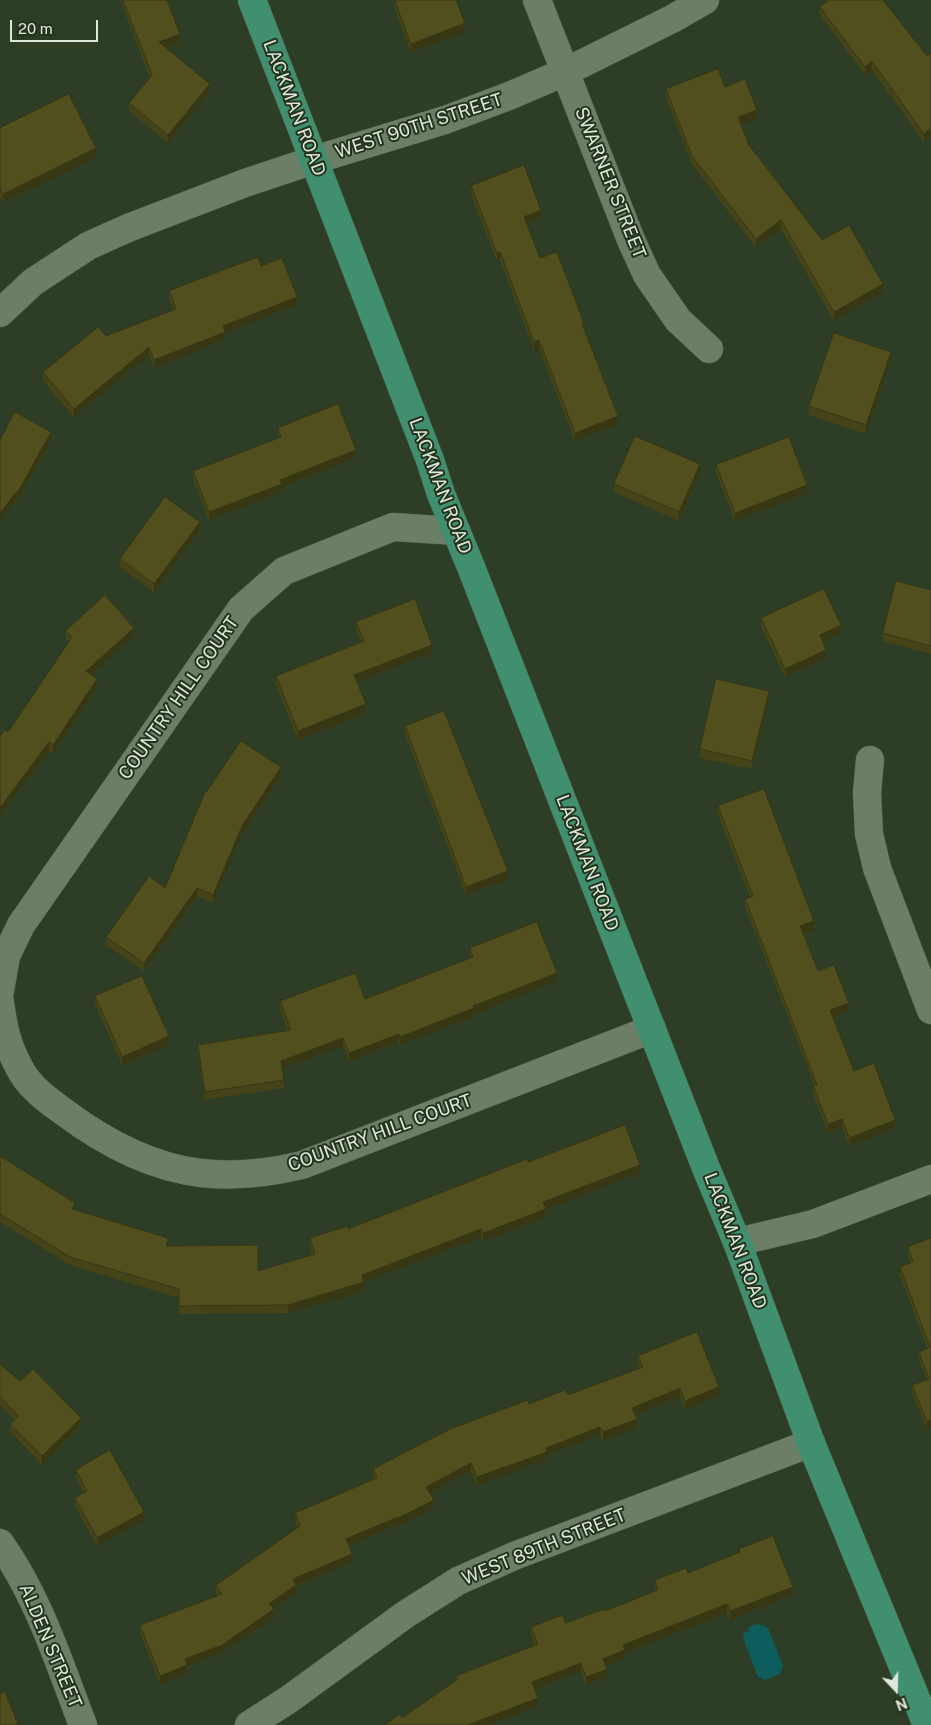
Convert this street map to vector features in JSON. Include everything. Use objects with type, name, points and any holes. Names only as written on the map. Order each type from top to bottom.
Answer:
[{"type":"main road","name":"LACKMAN ROAD","points":[[252,0],[456,530],[737,1242],[811,1443],[927,1725]]},
{"type":"street","name":"SWARNER STREET","points":[[537,0],[631,240],[648,275],[678,320],[709,349]]},
{"type":"street","name":"WEST 90TH STREET","points":[[0,313],[33,282],[88,246],[128,228],[314,160],[445,120],[509,96],[565,72],[672,20],[704,0]]},
{"type":"street","name":"COUNTRY HILL COURT","points":[[0,991],[6,956],[21,925],[241,609],[284,571],[393,528],[456,530]]},
{"type":"street","points":[[870,760],[867,793],[869,834],[877,868],[931,1010]]},
{"type":"street","name":"COUNTRY HILL COURT","points":[[0,1002],[3,1031],[19,1068],[42,1096],[87,1129],[132,1154],[173,1168],[202,1173],[248,1174],[276,1171],[302,1165],[652,1029]]},
{"type":"street","points":[[737,1242],[813,1224],[931,1179]]},
{"type":"street","name":"WEST 89TH STREET","points":[[248,1725],[288,1700],[406,1614],[458,1581],[514,1556],[811,1443]]},
{"type":"street","name":"ALDEN STREET","points":[[0,1543],[16,1567],[39,1611],[83,1725]]},
{"type":"water","points":[[759,1623],[760,1626],[763,1625],[768,1628],[783,1666],[780,1674],[765,1680],[758,1677],[743,1638],[745,1632],[749,1631],[748,1627]]},
{"type":"building","points":[[123,0],[167,0],[180,34],[159,42],[210,84],[168,135],[129,103],[152,75]]},
{"type":"building","points":[[395,0],[456,0],[465,23],[411,44]]},
{"type":"building","points":[[829,0],[883,0],[927,56],[931,53],[931,128],[924,134],[872,61],[865,67],[820,7]]},
{"type":"building","points":[[718,69],[725,87],[745,79],[757,110],[738,117],[749,145],[822,240],[849,225],[883,284],[834,312],[781,220],[756,239],[692,156],[666,89]]},
{"type":"building","points":[[69,94],[96,148],[3,194],[0,188],[0,128]]},
{"type":"building","points":[[524,165],[541,210],[524,217],[540,258],[557,252],[584,323],[582,324],[618,416],[575,433],[539,340],[534,342],[500,252],[497,253],[471,186]]},
{"type":"building","points":[[258,257],[261,266],[282,258],[297,297],[223,326],[225,332],[154,360],[149,347],[74,409],[43,372],[98,327],[106,336],[176,309],[169,291]]},
{"type":"building","points":[[834,333],[891,352],[866,425],[809,406]]},
{"type":"building","points":[[338,404],[356,450],[280,480],[282,484],[209,512],[193,471],[281,437],[278,428]]},
{"type":"building","points":[[15,412],[51,432],[18,492],[0,513],[0,440]]},
{"type":"building","points":[[635,436],[700,464],[679,512],[614,484]]},
{"type":"building","points":[[789,437],[807,485],[735,513],[716,465]]},
{"type":"building","points":[[165,497],[200,522],[154,584],[120,559]]},
{"type":"building","points":[[896,581],[931,590],[931,646],[883,633]]},
{"type":"building","points":[[824,589],[841,625],[820,635],[826,650],[785,669],[761,618]]},
{"type":"building","points":[[105,595],[134,628],[86,671],[97,679],[53,745],[49,742],[0,808],[0,736],[5,730],[8,732],[72,637],[66,631]]},
{"type":"building","points":[[415,599],[432,645],[354,675],[366,704],[298,731],[276,676],[364,641],[356,622]]},
{"type":"building","points":[[716,679],[769,691],[752,761],[700,749]]},
{"type":"building","points":[[444,711],[508,871],[466,887],[405,726]]},
{"type":"building","points":[[241,741],[281,767],[242,826],[213,895],[197,888],[144,963],[106,937],[149,876],[165,888],[205,792]]},
{"type":"building","points":[[764,789],[814,921],[800,926],[818,971],[834,965],[849,1003],[830,1010],[854,1071],[874,1063],[895,1120],[849,1138],[842,1119],[828,1124],[813,1086],[817,1085],[745,899],[753,896],[718,806]]},
{"type":"building","points":[[537,922],[557,973],[400,1037],[399,1034],[349,1053],[343,1038],[281,1061],[284,1080],[205,1092],[198,1045],[291,1030],[280,1001],[355,973],[365,999],[473,957],[470,948]]},
{"type":"building","points":[[142,976],[169,1036],[122,1057],[95,996]]},
{"type":"building","points":[[625,1125],[640,1165],[543,1202],[546,1209],[483,1233],[481,1229],[362,1275],[364,1282],[288,1305],[179,1306],[179,1289],[70,1257],[0,1214],[0,1156],[75,1203],[72,1209],[168,1238],[166,1246],[258,1245],[258,1271],[315,1254],[310,1238],[348,1226],[348,1229],[527,1159],[528,1162]]},
{"type":"building","points":[[931,1238],[931,1420],[927,1421],[912,1385],[929,1379],[919,1352],[930,1347],[900,1267],[913,1262],[908,1247]]},
{"type":"building","points":[[697,1332],[719,1387],[685,1401],[680,1388],[632,1408],[637,1419],[603,1432],[600,1427],[546,1448],[547,1452],[477,1477],[471,1463],[426,1487],[434,1500],[398,1518],[346,1539],[352,1554],[293,1579],[296,1585],[269,1604],[274,1609],[222,1645],[185,1659],[187,1665],[160,1676],[140,1625],[222,1594],[216,1585],[300,1526],[295,1513],[377,1478],[373,1469],[450,1429],[528,1400],[529,1404],[565,1390],[568,1395],[643,1367],[638,1356]]},
{"type":"building","points":[[0,1364],[20,1381],[33,1369],[81,1418],[42,1456],[10,1424],[19,1416],[0,1397]]},
{"type":"building","points":[[110,1450],[144,1512],[97,1538],[75,1498],[87,1491],[76,1470]]},
{"type":"building","points":[[773,1536],[793,1587],[730,1611],[727,1604],[623,1645],[625,1650],[603,1659],[607,1669],[586,1677],[581,1663],[532,1682],[538,1698],[468,1725],[385,1725],[400,1714],[402,1718],[458,1679],[456,1676],[538,1644],[531,1627],[562,1615],[566,1623],[604,1609],[605,1611],[658,1590],[655,1580],[686,1568],[688,1573],[740,1552],[739,1549]]},
{"type":"building","points":[[5,1691],[18,1725],[0,1725],[0,1694]]}]
